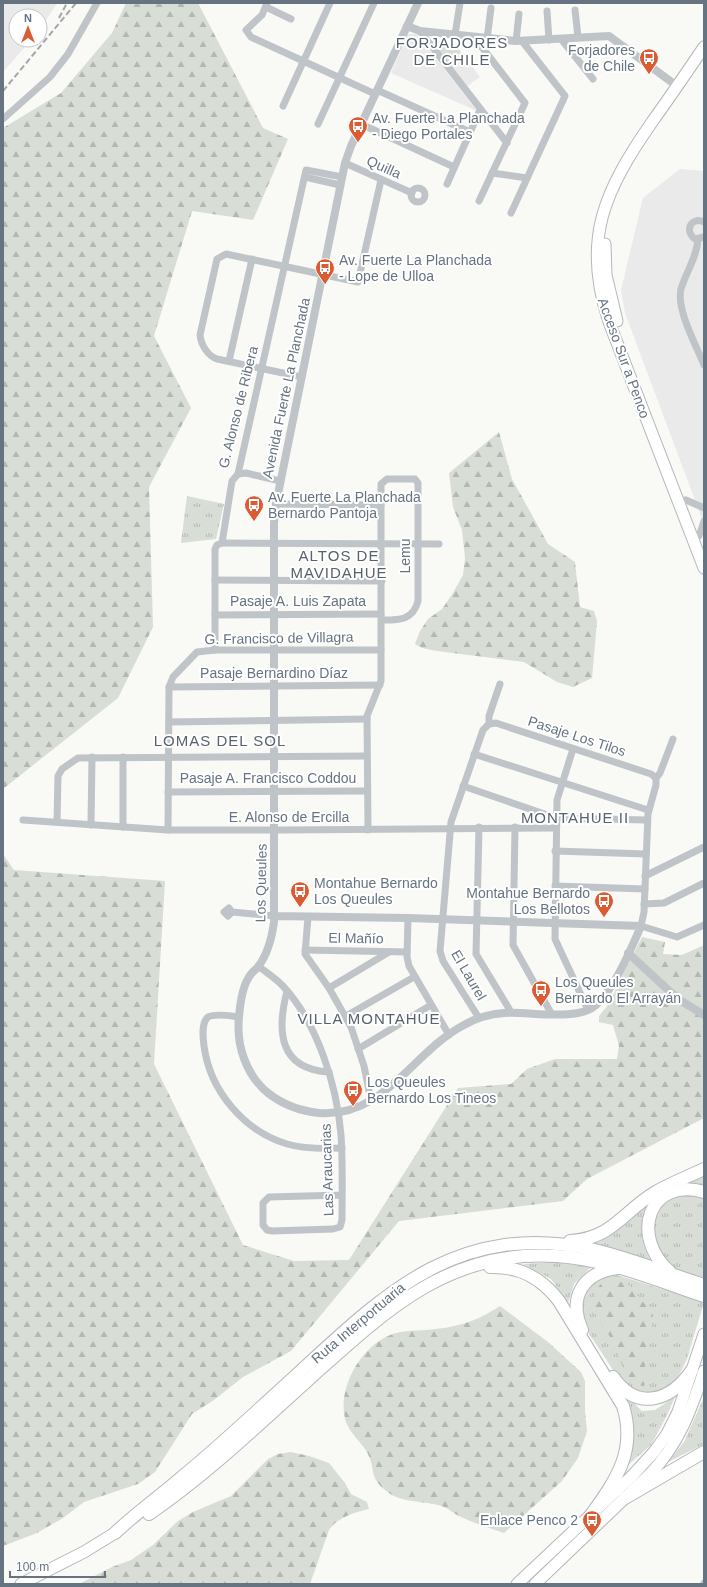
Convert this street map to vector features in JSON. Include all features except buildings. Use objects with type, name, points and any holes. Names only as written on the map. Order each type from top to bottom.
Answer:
[{"type":"highway","points":[[545,1243],[579,1241],[597,1236],[612,1227],[633,1208],[654,1193],[704,1169]]},
{"type":"highway","points":[[674,1275],[661,1263],[651,1247],[648,1229],[650,1214],[659,1201],[672,1193],[687,1189],[704,1192]]},
{"type":"highway","name":"Ruta Interportuaria","points":[[115,1533],[189,1472],[371,1309],[405,1283],[439,1264],[470,1253],[511,1245],[545,1243],[576,1247],[610,1254],[674,1275],[701,1289]]},
{"type":"highway","name":"Ruta Interportuaria","points":[[115,1533],[138,1522],[193,1481],[383,1314],[416,1291],[455,1271],[487,1261],[530,1256],[571,1258],[701,1289]]},
{"type":"highway","points":[[455,1271],[503,1266],[524,1271],[542,1282],[559,1301],[619,1399],[627,1422],[628,1437],[626,1452],[614,1481],[591,1515]]},
{"type":"highway","points":[[618,1268],[600,1272],[587,1280],[579,1293],[576,1308],[582,1330],[617,1382],[633,1396],[653,1399],[671,1392],[698,1370]]},
{"type":"highway","points":[[625,1498],[704,1452]]},
{"type":"main road","name":"Acceso Sur a Penco","points":[[704,47],[633,150],[612,187],[600,222],[597,267],[601,298],[609,322],[704,568]]},
{"type":"main road","name":"Acceso Sur a Penco","points":[[704,61],[651,136],[621,185],[608,222],[604,253],[607,286],[616,318],[704,548]]},
{"type":"main road","points":[[535,1584],[658,1466],[675,1443],[690,1411],[704,1334]]},
{"type":"main road","points":[[517,1584],[639,1469],[661,1443],[698,1370]]},
{"type":"main road","name":"Ruta Interportuaria","points":[[21,1584],[77,1556],[115,1533]]},
{"type":"street","points":[[3,119],[50,77],[64,60],[97,3]]},
{"type":"street","points":[[283,106],[330,3]]},
{"type":"street","points":[[318,124],[374,3]]},
{"type":"street","name":"Avenida Fuerte La Planchada","points":[[276,830],[274,543],[276,504],[345,163],[351,146],[407,26],[416,3]]},
{"type":"street","points":[[455,35],[460,3]]},
{"type":"street","points":[[291,19],[266,5],[262,14],[246,30],[251,36],[339,78],[470,132]]},
{"type":"street","points":[[488,38],[491,8]]},
{"type":"street","points":[[575,10],[578,37]]},
{"type":"street","points":[[547,11],[549,40]]},
{"type":"street","points":[[510,213],[565,96],[519,41],[519,14]]},
{"type":"street","points":[[407,26],[420,31],[519,41],[611,36],[677,86]]},
{"type":"street","points":[[420,31],[506,143]]},
{"type":"street","points":[[474,37],[526,103],[480,201]]},
{"type":"street","points":[[561,39],[592,79]]},
{"type":"street","points":[[447,184],[480,110]]},
{"type":"street","points":[[361,124],[454,168]]},
{"type":"street","name":"Quilla","points":[[345,163],[412,193]]},
{"type":"street","name":"G. Alonso de Ribera","points":[[215,650],[215,549],[217,545],[222,543],[232,481],[238,474],[306,170],[341,181]]},
{"type":"street","points":[[492,173],[527,178]]},
{"type":"street","points":[[305,177],[341,181]]},
{"type":"street","points":[[302,377],[229,361],[211,355],[200,337],[216,262],[222,255],[226,254],[358,282],[381,180]]},
{"type":"street","points":[[704,222],[696,221],[690,225],[689,231],[691,236],[701,238],[682,286],[680,298],[682,309],[704,365]]},
{"type":"street","points":[[229,361],[252,259]]},
{"type":"street","points":[[238,474],[246,473],[280,481]]},
{"type":"street","name":"Lemu","points":[[381,505],[381,484],[387,479],[418,481],[417,604],[413,611],[402,620],[381,617]]},
{"type":"street","points":[[686,500],[704,508]]},
{"type":"street","points":[[276,504],[381,505],[382,581],[380,685],[368,710],[367,719],[368,830]]},
{"type":"street","points":[[699,536],[704,521]]},
{"type":"street","points":[[222,543],[439,544]]},
{"type":"street","points":[[215,580],[382,581]]},
{"type":"street","name":"Pasaje A. Luis Zapata","points":[[215,615],[381,617]]},
{"type":"street","name":"G. Francisco de Villagra","points":[[169,687],[173,677],[197,652],[215,650],[381,650]]},
{"type":"street","name":"El Laurel","points":[[479,1018],[442,959],[440,951],[452,816],[483,730],[488,724],[489,716],[500,684]]},
{"type":"street","name":"Pasaje Bernardino Díaz","points":[[169,687],[380,685]]},
{"type":"street","points":[[168,830],[169,687]]},
{"type":"street","points":[[168,722],[367,719]]},
{"type":"street","name":"Pasaje Los Tilos","points":[[488,724],[496,724],[573,748],[651,774],[656,778]]},
{"type":"street","points":[[573,748],[557,800],[554,923],[556,942],[588,1010],[606,992],[641,926],[645,889],[648,810],[656,785],[656,778],[660,773],[673,739]]},
{"type":"street","points":[[474,754],[648,810]]},
{"type":"street","points":[[57,822],[58,778],[60,771],[75,758],[367,756]]},
{"type":"street","points":[[91,825],[92,757]]},
{"type":"street","points":[[123,757],[123,827]]},
{"type":"street","points":[[463,786],[556,818],[647,820]]},
{"type":"street","name":"Pasaje A. Francisco Coddou","points":[[168,792],[367,791]]},
{"type":"street","name":"E. Alonso de Ercilla","points":[[23,820],[168,830],[368,830],[479,827],[556,828]]},
{"type":"street","points":[[479,827],[475,951],[477,957],[510,1012]]},
{"type":"street","points":[[515,827],[512,921],[514,948],[550,1013]]},
{"type":"street","name":"Los Queules","points":[[276,830],[274,916],[272,937],[258,966],[248,977],[239,1017],[239,1038],[244,1059],[252,1076],[261,1086],[278,1099],[299,1109],[316,1112],[338,1113],[371,1101],[383,1093],[449,1035],[463,1025],[479,1018],[510,1012],[575,1014],[588,1010]]},
{"type":"street","points":[[645,876],[704,847]]},
{"type":"street","points":[[556,851],[646,854]]},
{"type":"street","points":[[644,904],[664,903],[704,883]]},
{"type":"street","points":[[555,886],[645,889]]},
{"type":"street","points":[[232,912],[274,916],[408,918],[641,926],[677,937],[704,926]]},
{"type":"street","points":[[308,917],[305,950],[306,956],[329,988],[346,1016],[358,1049],[371,1101]]},
{"type":"street","points":[[408,918],[407,952],[409,966],[449,1035]]},
{"type":"street","name":"El Mañío","points":[[305,950],[407,952]]},
{"type":"street","points":[[329,988],[389,952]]},
{"type":"street","points":[[628,953],[678,998],[704,1015]]},
{"type":"street","name":"Las Araucarias","points":[[258,966],[287,991],[309,1026],[329,1072],[338,1113],[342,1148],[342,1196],[342,1220],[340,1227],[333,1230],[270,1231],[263,1225],[262,1206],[265,1199],[271,1196],[342,1196]]},
{"type":"street","points":[[346,1016],[414,976]]},
{"type":"street","points":[[287,991],[280,1025],[282,1040],[286,1049],[303,1066],[315,1071],[329,1072]]},
{"type":"street","points":[[358,1049],[431,1005]]},
{"type":"street","points":[[239,1017],[212,1016],[207,1019],[204,1026],[204,1041],[208,1064],[218,1088],[229,1105],[253,1128],[279,1141],[306,1148],[342,1148]]},
{"type":"shaded area","points":[[3,3],[57,3],[48,17],[48,8],[8,8],[8,48],[24,48],[3,72]]},
{"type":"shaded area","points":[[408,34],[417,34],[477,111],[391,73]]},
{"type":"shaded area","points":[[461,52],[480,77],[466,87],[447,62]]},
{"type":"shaded area","points":[[680,169],[704,171],[704,524],[625,313],[621,290],[643,198]]},
{"type":"green space","points":[[126,3],[198,3],[263,128],[288,139],[253,220],[192,211],[154,336],[191,408],[149,487],[153,627],[118,698],[3,789],[3,128],[61,93],[112,33]]},
{"type":"green space","points":[[434,40],[457,47],[461,52],[447,62],[431,42]]},
{"type":"green space","points":[[499,432],[512,479],[548,544],[575,562],[580,607],[594,611],[597,621],[592,678],[573,687],[557,682],[524,662],[437,651],[422,648],[415,644],[420,631],[428,619],[442,609],[463,575],[465,558],[462,530],[453,507],[449,473]]},
{"type":"green space","points":[[187,496],[224,504],[216,539],[181,543]]},
{"type":"green space","points":[[3,854],[14,870],[165,881],[154,1064],[243,1245],[294,1261],[349,1260],[458,1088],[511,1084],[527,1069],[555,1059],[617,1059],[619,1046],[613,1025],[599,1022],[599,1016],[608,1005],[642,937],[665,942],[663,954],[682,955],[704,945],[704,1118],[587,1179],[563,1201],[399,1221],[291,1351],[243,1377],[214,1400],[192,1414],[155,1472],[138,1484],[84,1502],[63,1518],[37,1533],[3,1546]]},
{"type":"green space","points":[[704,1173],[704,1187],[680,1185]]},
{"type":"green space","points":[[680,1195],[704,1197],[704,1278],[674,1269],[656,1251],[653,1220],[661,1204]]},
{"type":"green space","points":[[652,1198],[642,1226],[643,1243],[650,1260],[589,1245],[614,1229]]},
{"type":"green space","points":[[553,1262],[591,1267],[574,1284],[568,1303],[551,1279],[523,1264]]},
{"type":"green space","points":[[617,1275],[704,1302],[687,1359],[677,1379],[662,1392],[640,1393],[621,1382],[586,1329],[581,1314],[585,1289],[600,1278]]},
{"type":"green space","points":[[605,1280],[617,1280],[630,1286],[653,1314],[651,1337],[645,1361],[646,1380],[644,1386],[636,1385],[631,1381],[622,1365],[613,1342],[595,1313],[595,1295],[599,1286]]},
{"type":"green space","points":[[500,1306],[548,1342],[581,1372],[585,1381],[587,1431],[578,1458],[562,1481],[504,1533],[464,1519],[444,1507],[430,1503],[402,1499],[389,1493],[378,1483],[375,1478],[372,1464],[367,1452],[348,1426],[344,1410],[344,1397],[352,1372],[359,1361],[377,1342],[397,1333],[456,1326],[491,1312]]},
{"type":"green space","points":[[628,1397],[642,1411],[655,1410],[675,1397],[651,1445],[628,1465],[633,1439],[633,1424]]},
{"type":"green space","points":[[704,1397],[704,1444],[668,1462],[684,1442]]},
{"type":"green space","points":[[291,1452],[329,1463],[345,1483],[351,1494],[367,1502],[369,1509],[341,1519],[329,1530],[310,1584],[79,1584],[112,1567],[131,1560],[153,1545],[178,1521],[193,1512],[231,1496],[268,1459],[278,1454]]},
{"type":"railway","points":[[59,18],[67,3]]},
{"type":"railway","points":[[3,91],[76,3]]},
{"type":"place","name":"Forjadores de Chile","points":[[649,75]]},
{"type":"place","name":"Av. Fuerte La Planchada - Diego Portales","points":[[358,143]]},
{"type":"place","name":"Av. Fuerte La Planchada - Lope de Ulloa","points":[[325,285]]},
{"type":"place","name":"Av. Fuerte La Planchada Bernardo Pantoja","points":[[254,522]]},
{"type":"place","name":"Montahue Bernardo Los Queules","points":[[300,908]]},
{"type":"place","name":"Montahue Bernardo Los Bellotos","points":[[604,918]]},
{"type":"place","name":"Los Queules Bernardo El Arrayán","points":[[541,1007]]},
{"type":"place","name":"Los Queules Bernardo Los Tineos","points":[[353,1107]]},
{"type":"place","name":"Enlace Penco 2","points":[[592,1537]]},
{"type":"district","name":"FORJADORES DE CHILE","points":[[452,52]]},
{"type":"district","name":"ALTOS DE MAVIDAHUE","points":[[339,564]]},
{"type":"district","name":"LOMAS DEL SOL","points":[[220,741]]},
{"type":"district","name":"MONTAHUE II","points":[[575,818]]},
{"type":"district","name":"VILLA MONTAHUE","points":[[369,1019]]}]
